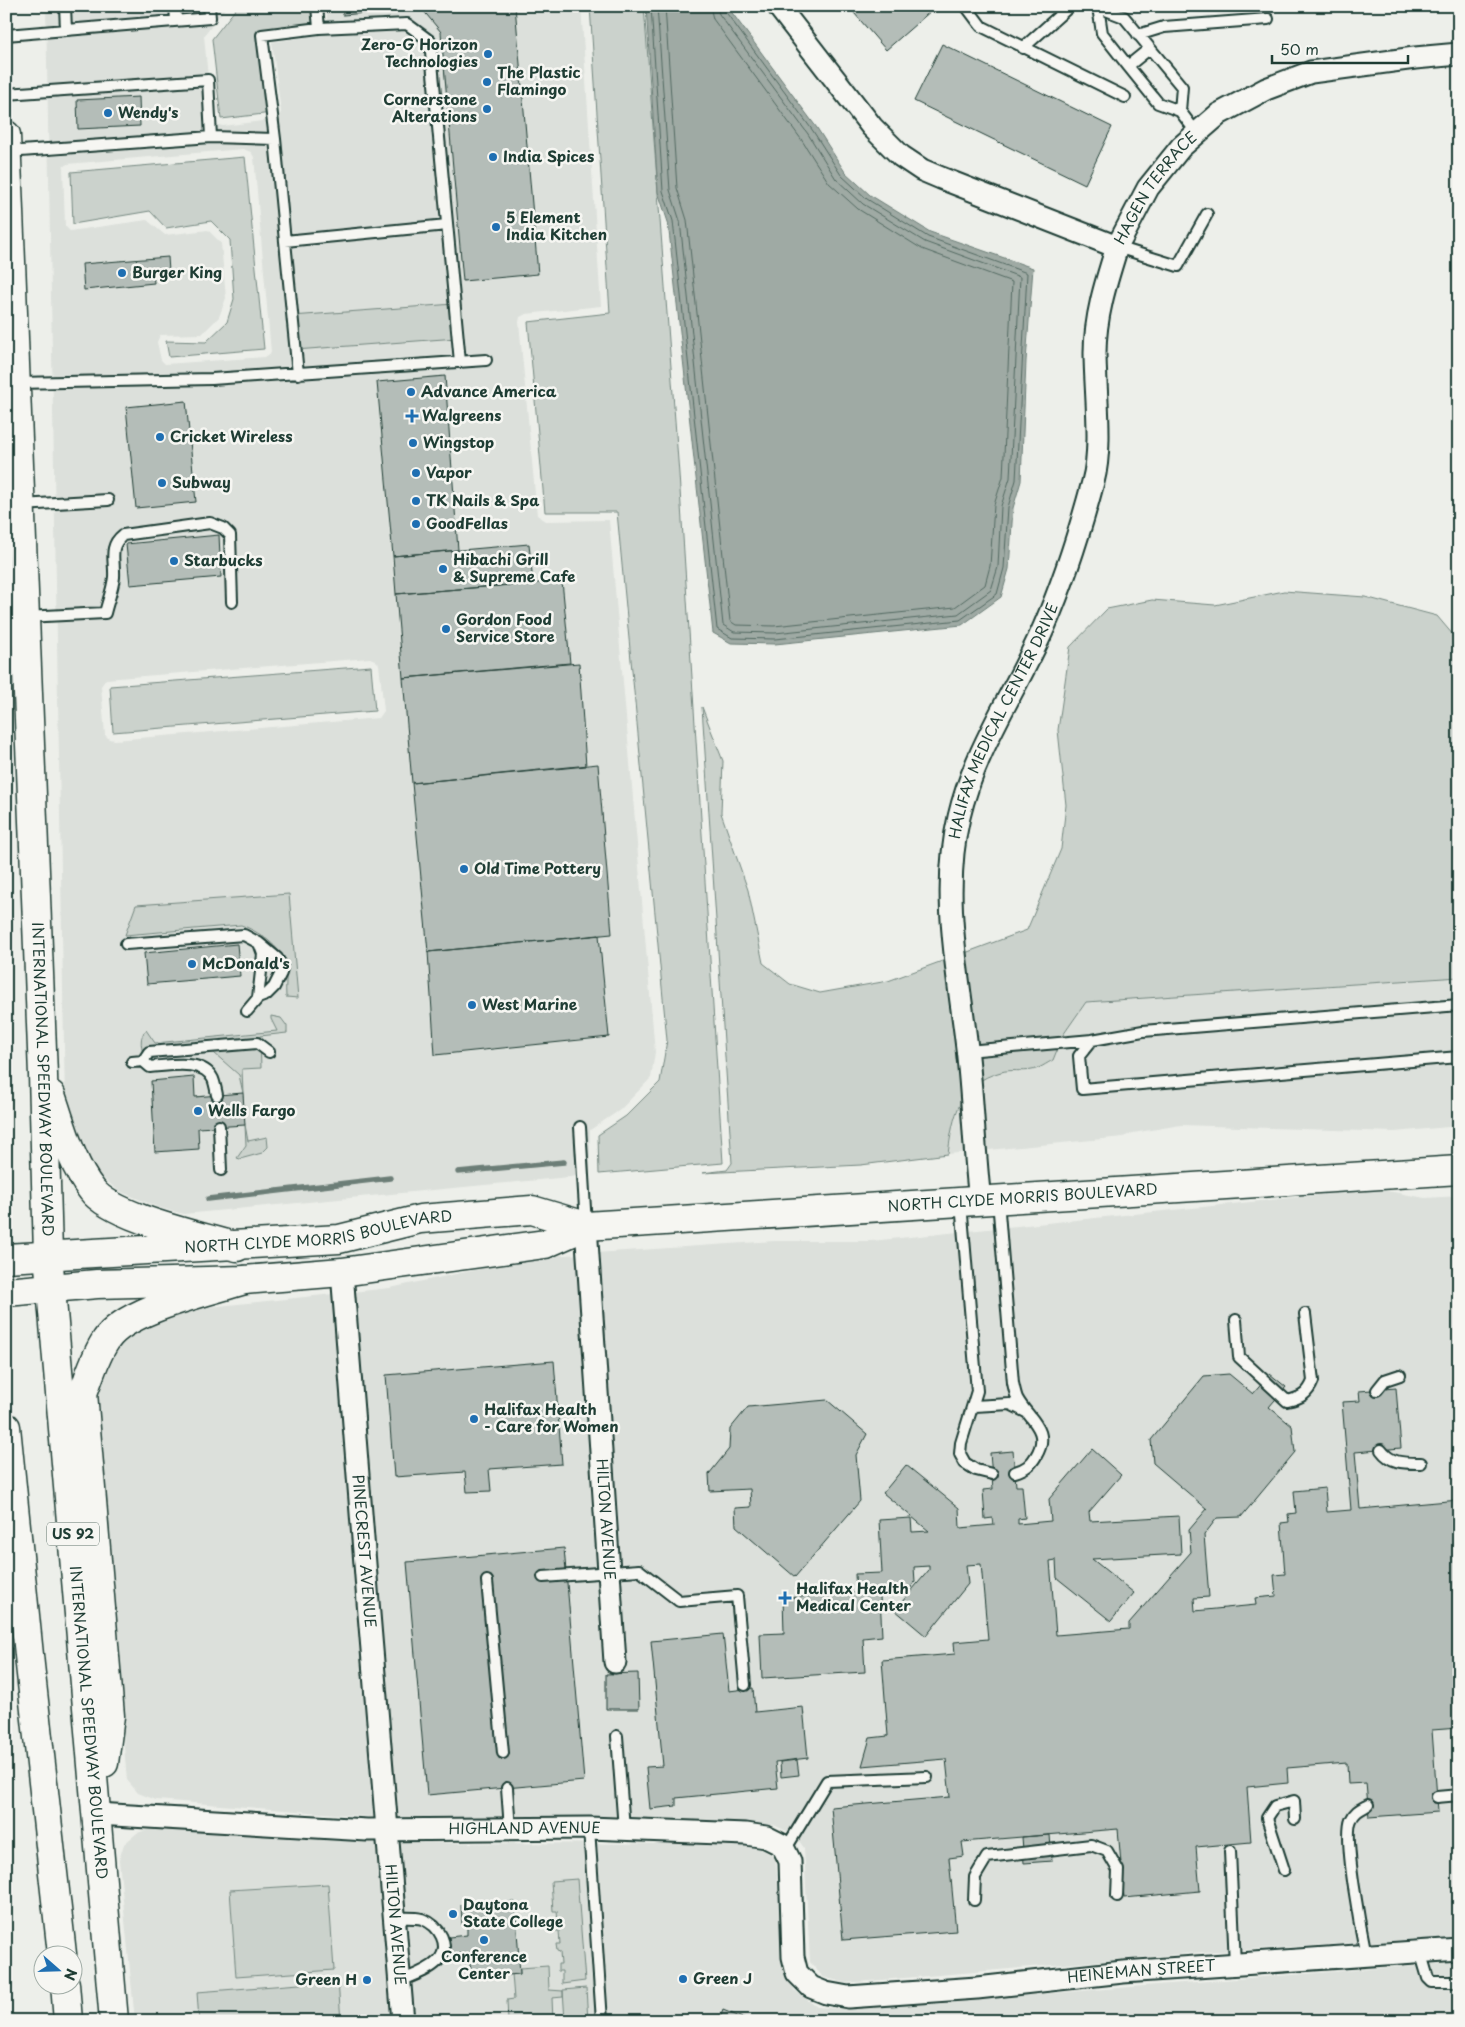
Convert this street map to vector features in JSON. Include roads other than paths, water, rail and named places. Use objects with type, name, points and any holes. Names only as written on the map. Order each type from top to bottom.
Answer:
[{"type":"main road","name":"INTERNATIONAL SPEEDWAY BOULEVARD","points":[[7,144],[10,334],[16,383],[43,1075],[48,1254],[114,2021]]},
{"type":"main road","points":[[6,669],[28,694]]},
{"type":"main road","points":[[43,1075],[77,1166],[92,1192],[124,1214],[237,1247]]},
{"type":"main road","name":"NORTH CLYDE MORRIS BOULEVARD","points":[[6,1292],[51,1287],[244,1280],[342,1272],[544,1244],[586,1226],[1459,1170]]},
{"type":"main road","name":"NORTH CLYDE MORRIS BOULEVARD","points":[[6,1258],[48,1254],[237,1247],[339,1239],[420,1219],[532,1210],[586,1226]]},
{"type":"main road","points":[[97,1814],[110,1716],[83,1392],[98,1353],[107,1338],[133,1316],[244,1280]]},
{"type":"main road","points":[[6,1428],[8,1463],[61,1944]]},
{"type":"main road","points":[[66,1994],[68,2021]]},
{"type":"street","name":"HAGEN TERRACE","points":[[778,6],[872,127],[901,156],[928,172],[1117,247],[1148,188],[1196,132],[1219,114],[1266,89],[1310,72],[1459,54]]},
{"type":"street","name":"HALIFAX MEDICAL CENTER DRIVE","points":[[980,1201],[967,1051],[955,960],[950,891],[953,854],[959,817],[980,754],[1044,628],[1077,536],[1094,478],[1097,428],[1095,352],[1097,320],[1104,287],[1117,247]]},
{"type":"street","name":"HILTON AVENUE","points":[[586,1226],[615,1662]]},
{"type":"street","name":"PINECREST AVENUE","points":[[342,1272],[385,1830]]},
{"type":"street","name":"HIGHLAND AVENUE","points":[[97,1814],[385,1830],[589,1828],[746,1834],[766,1837],[782,1845],[785,1850]]},
{"type":"street","name":"HILTON AVENUE","points":[[385,1830],[395,1918],[403,2021]]},
{"type":"street","name":"HEINEMAN STREET","points":[[785,1850],[790,1861],[793,1957],[798,1973],[811,1987],[826,1993],[848,1997],[977,1988],[1123,1972],[1459,1949]]},
{"type":"lane","points":[[65,6],[66,30]]},
{"type":"lane","points":[[175,6],[176,21]]},
{"type":"lane","points":[[6,35],[210,18],[209,6]]},
{"type":"lane","points":[[317,6],[319,28]]},
{"type":"lane","points":[[966,6],[981,26],[1125,97]]},
{"type":"lane","points":[[1023,48],[1070,6]]},
{"type":"lane","points":[[1098,6],[1124,17],[1182,88],[1180,111]]},
{"type":"lane","points":[[1098,6],[1102,33],[1158,103],[1180,111],[1196,132]]},
{"type":"lane","points":[[1138,35],[1164,27],[1268,19]]},
{"type":"lane","points":[[298,374],[275,139],[262,35],[319,28],[407,24],[430,41],[460,362]]},
{"type":"lane","points":[[1128,66],[1149,49]]},
{"type":"lane","points":[[6,94],[208,80],[211,137]]},
{"type":"lane","points":[[7,144],[211,137],[275,139]]},
{"type":"lane","points":[[1117,247],[1178,266],[1207,214]]},
{"type":"lane","points":[[285,240],[447,225]]},
{"type":"lane","points":[[16,383],[212,379],[486,360]]},
{"type":"lane","points":[[20,505],[108,500]]},
{"type":"lane","points":[[24,617],[106,613],[114,577],[112,555],[114,546],[122,535],[210,524],[223,528],[230,535],[232,602]]},
{"type":"lane","points":[[126,944],[244,935],[259,943],[277,958],[282,966],[274,987],[266,995],[258,998],[247,1010]]},
{"type":"lane","points":[[258,998],[263,954],[259,943]]},
{"type":"lane","points":[[967,1051],[1092,1040],[1143,1031],[1459,1006]]},
{"type":"lane","points":[[1092,1040],[1079,1056],[1082,1090],[1459,1057]]},
{"type":"lane","points":[[143,1061],[149,1052],[257,1043],[269,1052]]},
{"type":"lane","points":[[132,1062],[143,1061]]},
{"type":"lane","points":[[143,1061],[150,1068],[188,1064],[203,1069],[213,1078],[217,1095]]},
{"type":"lane","points":[[219,1126],[221,1170]]},
{"type":"lane","points":[[580,1128],[586,1226]]},
{"type":"lane","points":[[980,1201],[977,1391],[974,1406],[961,1443],[960,1454],[964,1463],[976,1470],[992,1474]]},
{"type":"lane","points":[[980,1201],[1013,1382],[1017,1397],[1039,1429],[1042,1441],[1032,1463],[1023,1470],[1015,1472]]},
{"type":"lane","points":[[1236,1320],[1239,1357],[1287,1401],[1300,1398],[1310,1390],[1313,1381],[1305,1314]]},
{"type":"lane","points":[[1377,1390],[1385,1380],[1400,1375]]},
{"type":"lane","points":[[974,1406],[1010,1404],[1029,1414]]},
{"type":"lane","points":[[1381,1450],[1386,1456],[1398,1463],[1420,1463]]},
{"type":"lane","points":[[543,1577],[640,1570],[679,1600],[737,1596],[745,1685]]},
{"type":"lane","points":[[487,1581],[503,1753]]},
{"type":"lane","points":[[617,1736],[624,1829]]},
{"type":"lane","points":[[785,1850],[827,1781],[927,1777]]},
{"type":"lane","points":[[506,1788],[510,1829]]},
{"type":"lane","points":[[1437,1797],[1459,1795]]},
{"type":"lane","points":[[1284,1870],[1267,1818],[1275,1806],[1294,1801],[1295,1819]]},
{"type":"lane","points":[[1366,1955],[1357,1904],[1349,1834],[1350,1821],[1356,1811],[1368,1804]]},
{"type":"lane","points":[[589,1828],[602,2021]]},
{"type":"lane","points":[[974,1900],[975,1877],[987,1857],[1091,1845],[1107,1851],[1118,1870],[1118,1896]]},
{"type":"lane","points":[[1230,1851],[1235,1965]]},
{"type":"lane","points":[[395,1918],[421,1919],[435,1926],[444,1939],[444,1947],[439,1960],[425,1971],[400,1981]]},
{"type":"lane","points":[[1420,1951],[1428,1978],[1432,1982],[1459,1982]]},
{"type":"water","points":[[646,6],[727,6],[817,128],[845,172],[870,195],[930,232],[1033,268],[1026,361],[1021,481],[1013,508],[1009,569],[1001,597],[962,625],[775,644],[731,643],[713,633],[668,222],[658,192]]},
{"type":"waterway","points":[[458,1172],[564,1162]]},
{"type":"waterway","points":[[208,1199],[390,1178]]},
{"type":"place","name":"Zero-G Horizon Technologies","points":[[488,54]]},
{"type":"place","name":"The Plastic Flamingo","points":[[487,82]]},
{"type":"place","name":"Cornerstone Alterations","points":[[487,109]]},
{"type":"place","name":"Wendy's","points":[[108,113]]},
{"type":"place","name":"India Spices","points":[[493,157]]},
{"type":"place","name":"5 Element India Kitchen","points":[[496,227]]},
{"type":"place","name":"Burger King","points":[[122,273]]},
{"type":"place","name":"Advance America","points":[[411,392]]},
{"type":"place","name":"Walgreens","points":[[412,416]]},
{"type":"place","name":"Cricket Wireless","points":[[160,437]]},
{"type":"place","name":"Wingstop","points":[[413,443]]},
{"type":"place","name":"Vapor","points":[[416,473]]},
{"type":"place","name":"Subway","points":[[162,483]]},
{"type":"place","name":"TK Nails & Spa","points":[[416,501]]},
{"type":"place","name":"GoodFellas","points":[[416,524]]},
{"type":"place","name":"Starbucks","points":[[174,561]]},
{"type":"place","name":"Hibachi Grill & Supreme Cafe","points":[[443,569]]},
{"type":"place","name":"Gordon Food Service Store","points":[[446,629]]},
{"type":"place","name":"Old Time Pottery","points":[[464,869]]},
{"type":"place","name":"McDonald's","points":[[192,964]]},
{"type":"place","name":"West Marine","points":[[472,1005]]},
{"type":"place","name":"Wells Fargo","points":[[198,1111]]},
{"type":"place","name":"Halifax Health - Care for Women","points":[[474,1419]]},
{"type":"place","name":"Halifax Health Medical Center","points":[[785,1598]]},
{"type":"place","name":"Daytona State College","points":[[453,1914]]},
{"type":"place","name":"Conference Center","points":[[484,1940]]},
{"type":"place","name":"Green J","points":[[683,1979]]},
{"type":"place","name":"Green H","points":[[367,1980]]}]
